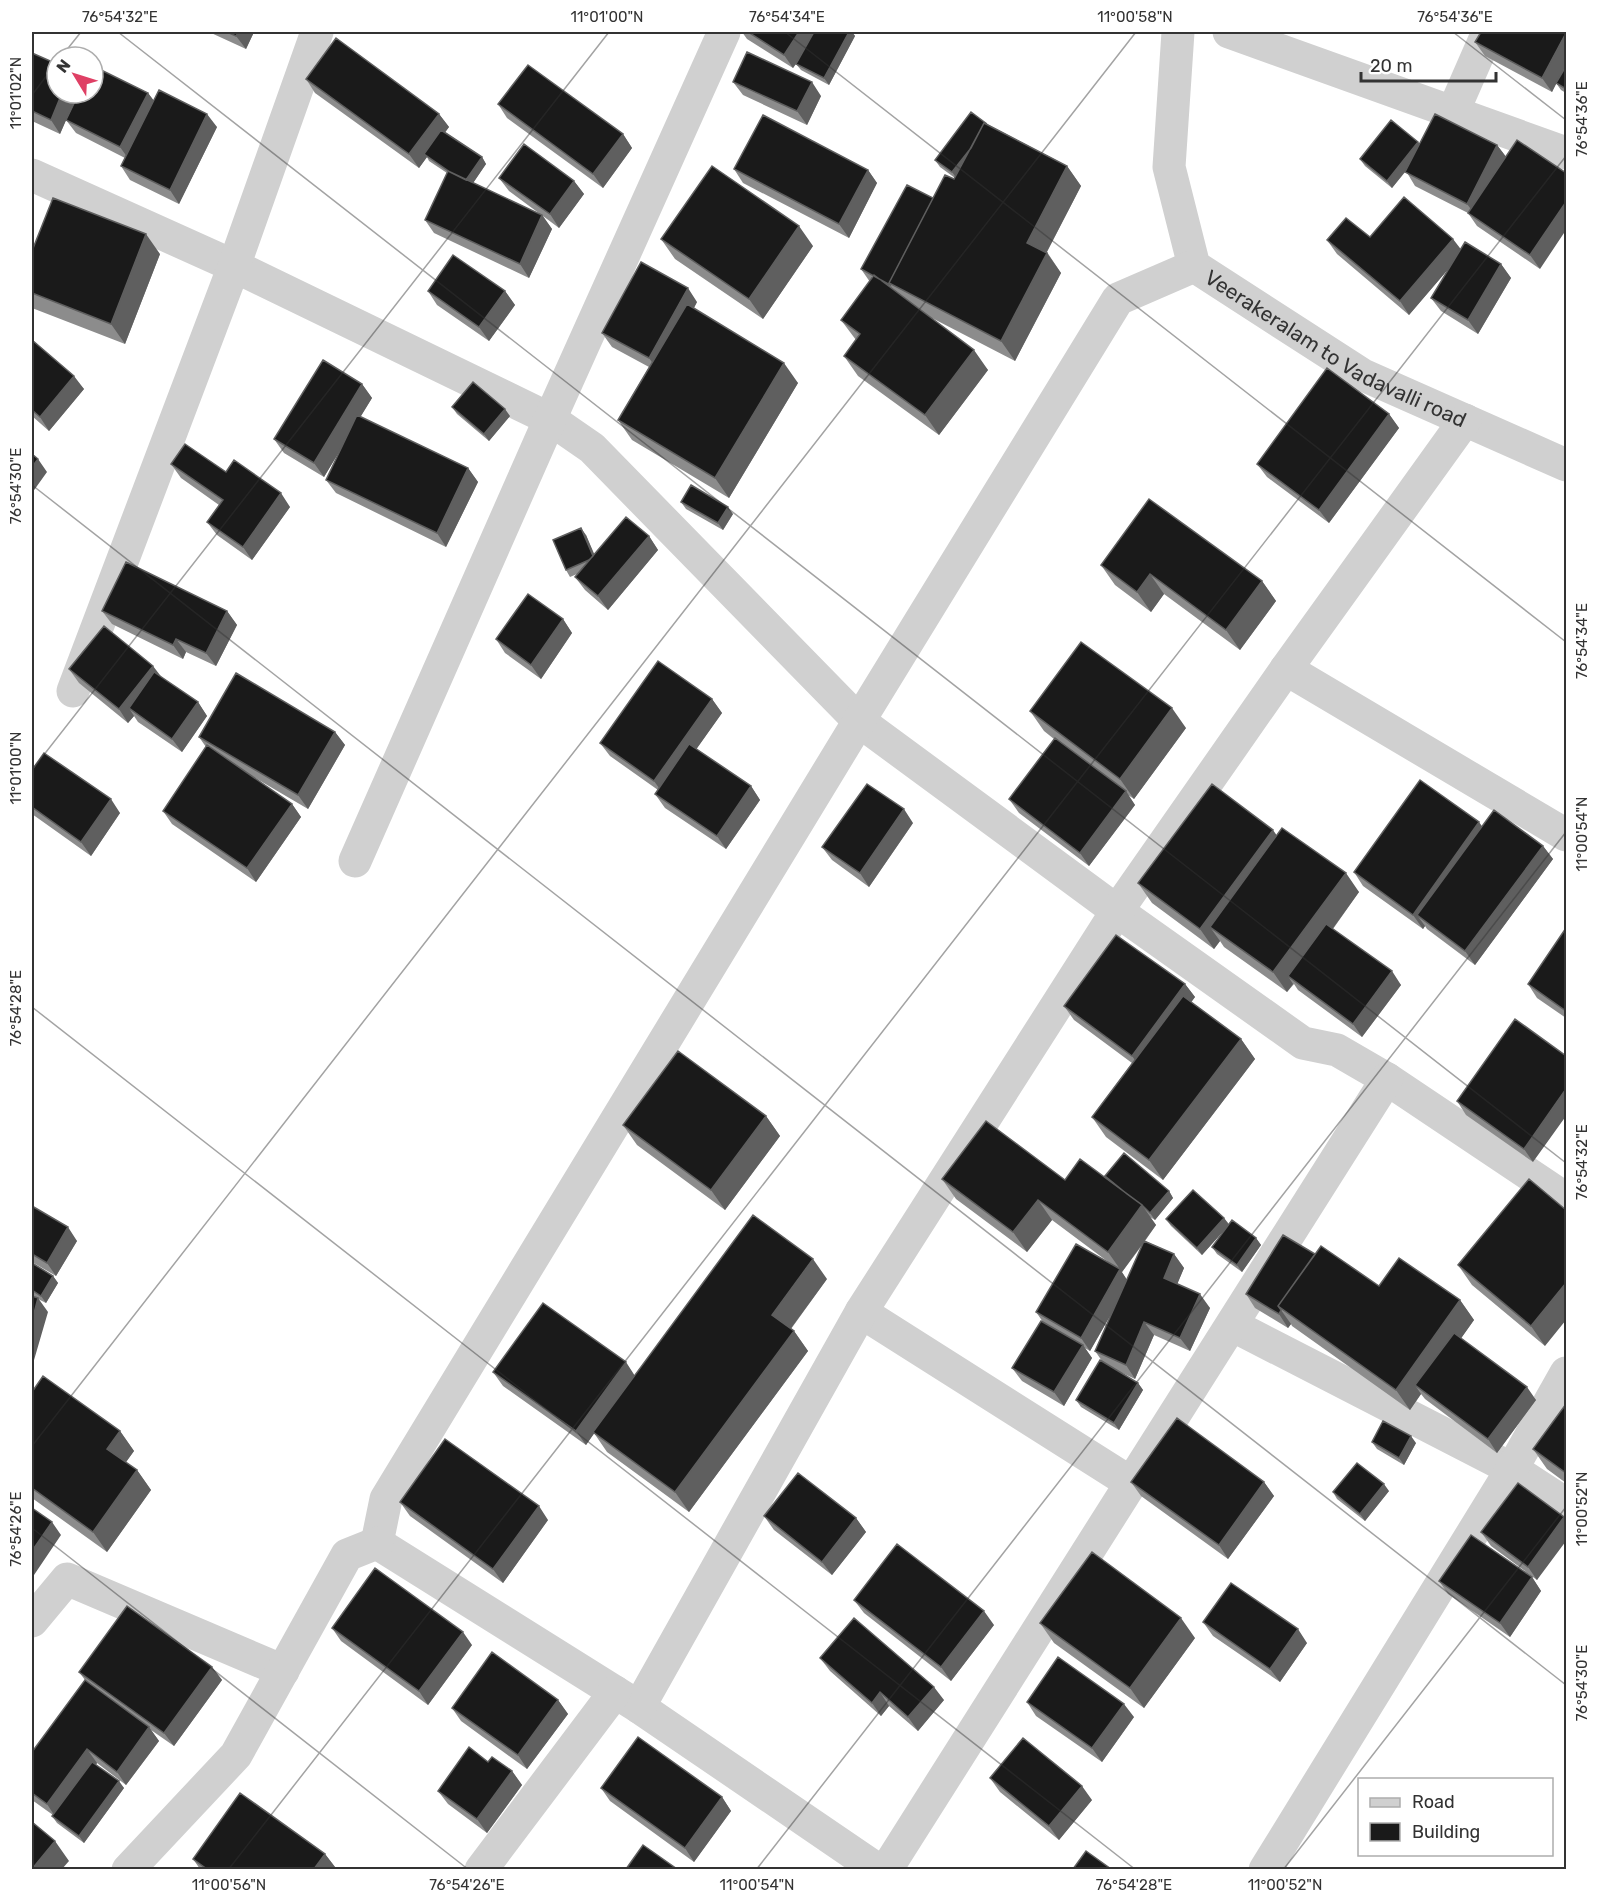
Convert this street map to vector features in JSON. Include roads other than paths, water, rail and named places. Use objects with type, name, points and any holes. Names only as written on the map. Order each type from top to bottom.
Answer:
[{"type":"street","points":[[73,691],[234,266],[317,32]]},
{"type":"street","points":[[354,861],[549,419],[724,32]]},
{"type":"street","name":"Veerakeralam to Vadavalli road","points":[[1178,32],[1169,167],[1194,266],[1363,375],[1566,465]]},
{"type":"street","points":[[1229,32],[1566,153]]},
{"type":"street","points":[[1453,111],[1488,32]]},
{"type":"street","points":[[32,175],[234,266],[549,419],[592,448],[859,721],[1117,911],[1303,1043],[1337,1050],[1387,1079],[1566,1199]]},
{"type":"street","points":[[377,1543],[386,1499],[1118,299],[1194,266]]},
{"type":"street","points":[[481,1869],[627,1700],[861,1312],[1117,911],[1286,669],[1465,420]]},
{"type":"street","points":[[1286,669],[1566,835]]},
{"type":"street","points":[[886,1869],[1387,1079]]},
{"type":"street","points":[[861,1312],[1131,1483]]},
{"type":"street","points":[[1232,1325],[1512,1469],[1566,1504]]},
{"type":"street","points":[[1265,1869],[1512,1469],[1566,1373]]},
{"type":"street","points":[[128,1869],[236,1755],[347,1555],[377,1543]]},
{"type":"street","points":[[377,1543],[627,1700],[879,1869]]},
{"type":"street","points":[[32,1621],[67,1579],[283,1671]]}]
